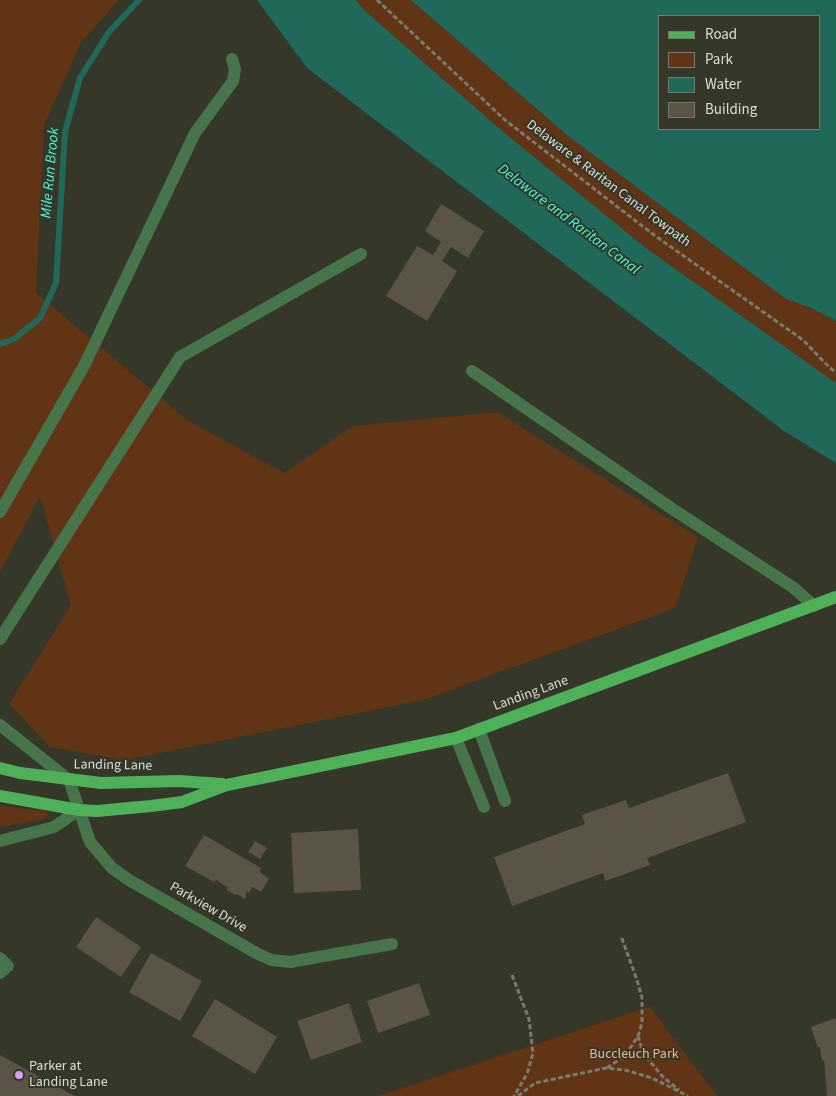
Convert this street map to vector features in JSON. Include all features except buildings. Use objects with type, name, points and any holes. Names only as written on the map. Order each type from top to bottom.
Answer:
[{"type":"main road","name":"Landing Lane","points":[[0,796],[79,810],[123,809],[182,802],[227,785],[456,738],[836,597]]},
{"type":"main road","name":"Landing Lane","points":[[0,768],[20,773],[100,783],[179,781],[227,785]]},
{"type":"street","points":[[0,512],[84,366],[195,133],[233,81],[235,69],[232,59]]},
{"type":"street","points":[[0,640],[180,356],[361,254]]},
{"type":"street","points":[[472,372],[674,510],[794,588],[814,606]]},
{"type":"street","points":[[0,725],[69,780]]},
{"type":"street","points":[[479,729],[505,801]]},
{"type":"street","points":[[456,738],[484,807]]},
{"type":"street","name":"Parkview Drive","points":[[69,780],[90,842],[112,868],[129,880],[258,954],[272,960],[290,962],[392,944]]},
{"type":"street","points":[[0,841],[54,827],[79,810]]},
{"type":"street","points":[[0,958],[8,966],[0,974]]},
{"type":"path","name":"Delaware & Raritan Canal Towpath","points":[[377,0],[505,120],[654,235],[804,340],[836,373]]},
{"type":"path","points":[[606,1068],[624,1056],[638,1036],[642,1023],[642,998],[621,936]]},
{"type":"path","points":[[512,975],[529,1019],[533,1053],[527,1074],[516,1096]]},
{"type":"path","points":[[638,1036],[643,1053],[663,1077],[683,1093]]},
{"type":"path","points":[[516,1096],[534,1083],[606,1068],[625,1070],[652,1078],[688,1096]]},
{"type":"green space","points":[[0,0],[119,0],[81,42],[44,125],[36,293],[187,420],[284,473],[353,426],[497,412],[698,537],[675,608],[423,700],[125,760],[50,747],[9,704],[71,605],[40,496],[0,572]]},
{"type":"green space","points":[[356,0],[411,0],[568,136],[786,299],[811,308],[836,321],[836,383],[646,248],[501,130],[364,10]]},
{"type":"green space","points":[[0,806],[45,811],[48,815],[45,819],[0,827]]},
{"type":"green space","name":"Buccleuch Park","points":[[649,1006],[717,1096],[379,1096],[642,1009]]},
{"type":"water","name":"Delaware and Raritan Canal","points":[[257,0],[356,0],[364,10],[501,130],[646,248],[836,383],[836,463],[784,431],[307,68]]},
{"type":"water","points":[[411,0],[836,0],[836,321],[811,308],[786,299],[568,136]]},
{"type":"waterway","name":"Mile Run Brook","points":[[0,344],[14,339],[40,318],[56,283],[65,132],[80,78],[109,32],[139,0]]},
{"type":"place","name":"Parker at Landing Lane","points":[[19,1075]]}]
